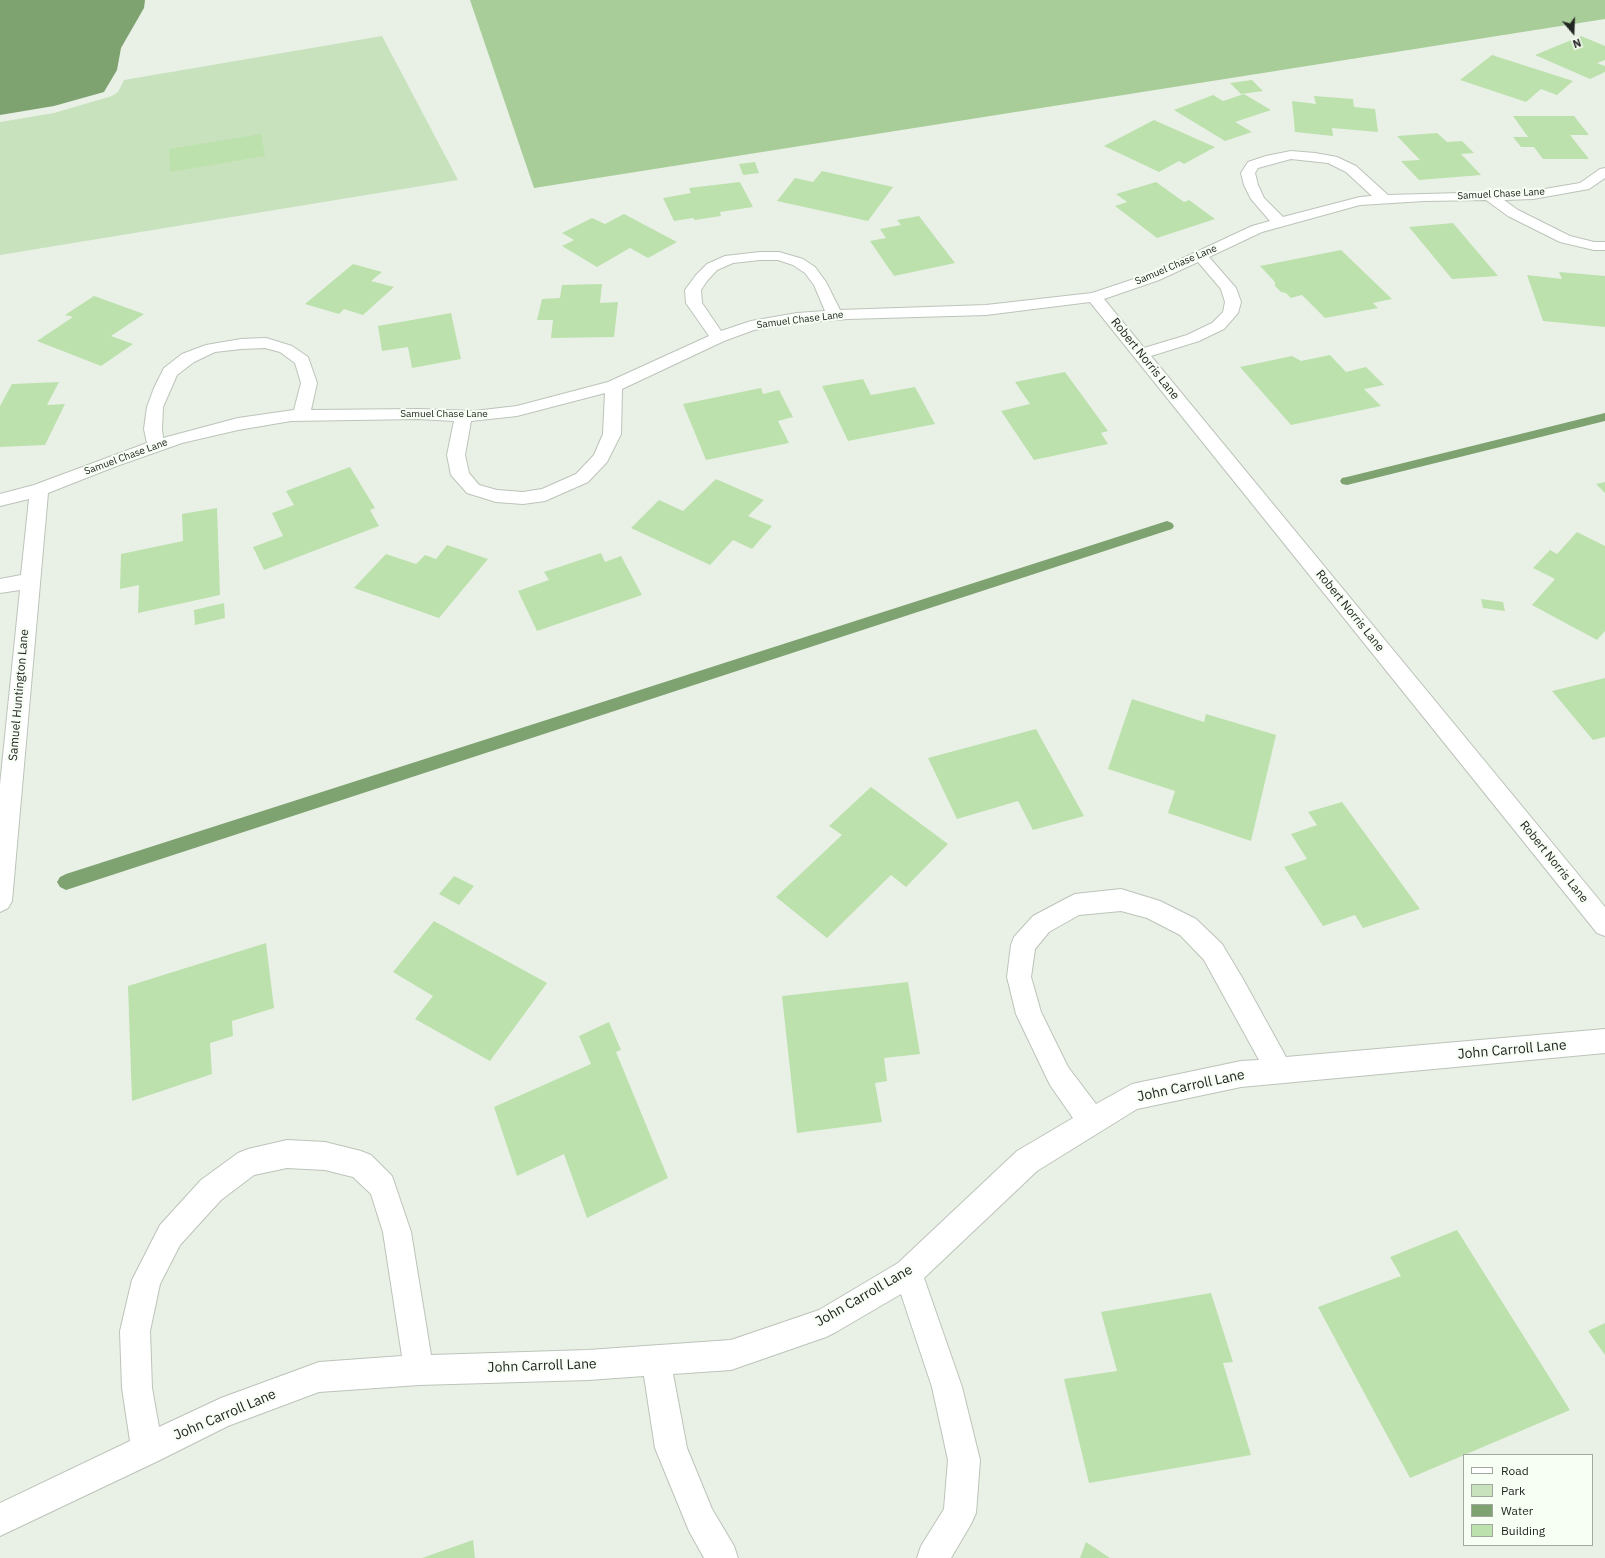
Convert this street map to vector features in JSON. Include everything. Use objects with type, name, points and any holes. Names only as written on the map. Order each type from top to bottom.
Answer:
[{"type":"street","points":[[1280,222],[1258,199],[1251,186],[1248,173],[1254,166],[1271,159],[1291,155],[1315,156],[1332,160],[1350,169],[1385,200]]},
{"type":"street","name":"Samuel Chase Lane","points":[[0,500],[39,490],[177,439],[238,424],[301,416],[418,414],[474,416],[517,410],[614,386],[718,338],[751,326],[796,318],[835,315],[986,310],[1094,297],[1154,277],[1257,229],[1360,201],[1533,195],[1584,186],[1604,175]]},
{"type":"street","points":[[1490,196],[1513,213],[1565,239],[1594,246],[1605,246]]},
{"type":"street","points":[[1141,354],[1193,338],[1218,326],[1230,313],[1233,302],[1228,288],[1200,255]]},
{"type":"street","points":[[718,338],[694,303],[693,290],[701,278],[712,267],[730,259],[779,256],[798,262],[810,270],[821,285],[835,315]]},
{"type":"street","name":"Robert Norris Lane","points":[[1094,297],[1605,925]]},
{"type":"street","points":[[156,446],[153,429],[154,407],[170,372],[188,358],[212,348],[241,344],[266,344],[286,349],[302,361],[309,382],[301,416]]},
{"type":"street","points":[[464,415],[456,455],[460,475],[473,489],[496,496],[523,498],[545,495],[582,478],[601,458],[612,434],[614,386]]},
{"type":"street","name":"Samuel Huntington Lane","points":[[0,901],[39,490]]},
{"type":"street","points":[[0,586],[30,581]]},
{"type":"street","points":[[1092,1121],[1059,1076],[1029,1014],[1020,977],[1023,945],[1041,924],[1075,905],[1121,900],[1152,909],[1188,927],[1213,952],[1234,987],[1279,1070]]},
{"type":"street","name":"John Carroll Lane","points":[[0,1520],[148,1450],[221,1413],[320,1377],[419,1370],[588,1365],[731,1355],[826,1322],[908,1273],[1027,1161],[1132,1097],[1241,1074],[1605,1041]]},
{"type":"street","points":[[148,1450],[137,1388],[135,1331],[146,1280],[170,1235],[210,1190],[248,1162],[287,1154],[325,1156],[362,1166],[382,1186],[397,1232],[419,1370]]},
{"type":"street","points":[[908,1273],[947,1387],[964,1460],[960,1513],[933,1558]]},
{"type":"street","points":[[656,1360],[671,1448],[700,1520],[722,1558]]},
{"type":"green space","points":[[382,36],[458,180],[0,255],[0,122],[54,113],[112,96],[118,92],[124,80]]},
{"type":"shaded area","points":[[470,0],[1605,0],[1605,19],[534,188]]},
{"type":"water","points":[[0,0],[145,0],[144,8],[121,48],[117,70],[104,92],[54,106],[0,115]]},
{"type":"building","points":[[1581,36],[1605,46],[1605,60],[1597,63],[1605,66],[1605,72],[1590,79],[1535,55]]},
{"type":"building","points":[[1492,55],[1573,81],[1557,95],[1541,89],[1526,102],[1460,80]]},
{"type":"building","points":[[1252,80],[1263,91],[1241,94],[1230,83]]},
{"type":"building","points":[[1244,94],[1271,110],[1235,122],[1252,132],[1225,141],[1174,110],[1213,95],[1223,101]]},
{"type":"building","points":[[1314,96],[1353,99],[1354,107],[1375,109],[1378,132],[1332,128],[1333,136],[1295,132],[1292,101],[1316,104]]},
{"type":"building","points":[[1513,116],[1574,116],[1589,135],[1570,135],[1589,159],[1543,159],[1534,147],[1521,147],[1513,137],[1528,137]]},
{"type":"building","points":[[1154,120],[1215,147],[1184,164],[1179,161],[1159,172],[1104,146]]},
{"type":"building","points":[[1437,133],[1447,142],[1462,141],[1474,153],[1461,154],[1481,175],[1419,180],[1401,161],[1420,160],[1397,136]]},
{"type":"building","points":[[261,134],[265,156],[170,172],[169,149]]},
{"type":"building","points":[[755,162],[759,173],[743,175],[739,164]]},
{"type":"building","points":[[822,171],[893,187],[868,221],[777,201],[795,178],[813,182]]},
{"type":"building","points":[[740,182],[753,207],[720,212],[721,216],[695,220],[693,218],[674,221],[663,198],[691,193],[689,188]]},
{"type":"building","points":[[1156,182],[1184,202],[1189,200],[1215,219],[1157,238],[1115,206],[1127,202],[1116,194]]},
{"type":"building","points":[[624,214],[677,242],[648,258],[630,248],[597,267],[562,246],[574,240],[562,233],[592,218],[605,224]]},
{"type":"building","points":[[919,216],[955,263],[894,276],[870,241],[886,238],[880,229],[901,225],[897,220]]},
{"type":"building","points":[[1453,223],[1498,276],[1452,279],[1409,227]]},
{"type":"building","points":[[1341,250],[1392,299],[1373,303],[1378,308],[1325,318],[1302,295],[1291,298],[1286,293],[1281,292],[1275,286],[1275,282],[1260,266]]},
{"type":"building","points":[[353,264],[382,272],[371,281],[394,287],[363,315],[344,309],[339,314],[305,304]]},
{"type":"building","points":[[1559,272],[1605,276],[1605,327],[1543,321],[1527,275],[1562,279]]},
{"type":"building","points":[[602,284],[600,303],[618,302],[614,337],[551,338],[553,320],[537,320],[542,299],[560,298],[562,285]]},
{"type":"building","points":[[94,296],[144,314],[111,336],[133,344],[101,366],[37,341],[73,317],[65,315]]},
{"type":"building","points":[[451,313],[461,359],[412,368],[408,347],[382,351],[378,326]]},
{"type":"building","points":[[1330,355],[1346,372],[1366,367],[1384,385],[1364,389],[1381,406],[1291,425],[1240,367],[1292,356],[1301,361]]},
{"type":"building","points":[[1065,372],[1108,431],[1101,433],[1108,444],[1034,460],[1001,411],[1030,404],[1015,382]]},
{"type":"building","points":[[863,379],[871,395],[915,387],[935,424],[848,441],[822,386]]},
{"type":"building","points":[[59,382],[47,405],[65,404],[45,445],[0,447],[0,406],[12,384]]},
{"type":"building","points":[[761,388],[763,394],[779,390],[793,417],[778,421],[789,443],[706,460],[683,404]]},
{"type":"building","points":[[350,467],[375,508],[370,510],[379,526],[264,570],[253,547],[283,536],[272,513],[294,505],[286,491]]},
{"type":"building","points":[[716,479],[764,500],[748,516],[772,526],[752,549],[733,540],[710,565],[631,528],[659,500],[683,511]]},
{"type":"building","points":[[1605,482],[1605,493],[1596,484]]},
{"type":"building","points":[[217,508],[220,595],[138,613],[139,585],[120,589],[121,554],[183,541],[182,514]]},
{"type":"building","points":[[1577,532],[1605,546],[1605,631],[1597,640],[1532,605],[1555,579],[1533,568],[1550,550],[1557,554]]},
{"type":"building","points":[[447,545],[488,559],[439,618],[354,588],[386,554],[416,564],[425,555],[436,559]]},
{"type":"building","points":[[601,553],[605,562],[621,556],[642,595],[537,631],[518,591],[549,580],[544,572]]},
{"type":"building","points":[[1481,599],[1503,602],[1505,611],[1483,608]]},
{"type":"building","points":[[224,603],[225,618],[195,625],[194,610]]},
{"type":"building","points":[[1605,678],[1605,737],[1593,740],[1552,691]]},
{"type":"building","points":[[1132,699],[1204,722],[1206,714],[1276,735],[1251,841],[1168,813],[1175,791],[1108,769]]},
{"type":"building","points":[[1036,729],[1084,816],[1033,830],[1018,801],[957,819],[928,758]]},
{"type":"building","points":[[871,787],[948,844],[906,887],[891,875],[827,938],[776,897],[842,835],[829,826]]},
{"type":"building","points":[[1342,802],[1420,909],[1363,928],[1355,915],[1323,926],[1284,867],[1307,859],[1291,834],[1317,825],[1308,812]]},
{"type":"building","points":[[454,876],[474,886],[459,905],[439,894]]},
{"type":"building","points":[[434,921],[547,983],[490,1061],[415,1019],[433,996],[393,972]]},
{"type":"building","points":[[266,943],[274,1008],[232,1021],[233,1036],[210,1043],[212,1074],[132,1101],[128,986]]},
{"type":"building","points":[[908,982],[920,1054],[884,1058],[887,1081],[875,1083],[882,1122],[797,1133],[782,996]]},
{"type":"building","points":[[609,1022],[621,1050],[616,1052],[668,1178],[587,1218],[564,1154],[517,1176],[494,1107],[591,1064],[579,1036]]},
{"type":"building","points":[[1457,1230],[1570,1410],[1466,1454],[1463,1454],[1463,1455],[1410,1478],[1318,1307],[1401,1276],[1390,1257]]},
{"type":"building","points":[[1211,1293],[1233,1362],[1223,1363],[1251,1455],[1089,1483],[1064,1379],[1117,1371],[1101,1312]]},
{"type":"building","points":[[1605,1323],[1605,1355],[1588,1331]]},
{"type":"building","points":[[473,1540],[475,1558],[422,1558]]},
{"type":"building","points":[[1086,1542],[1110,1558],[1080,1558]]},
{"type":"waterway","points":[[1347,481],[1605,417]]},
{"type":"waterway","points":[[66,882],[1167,526]]}]
